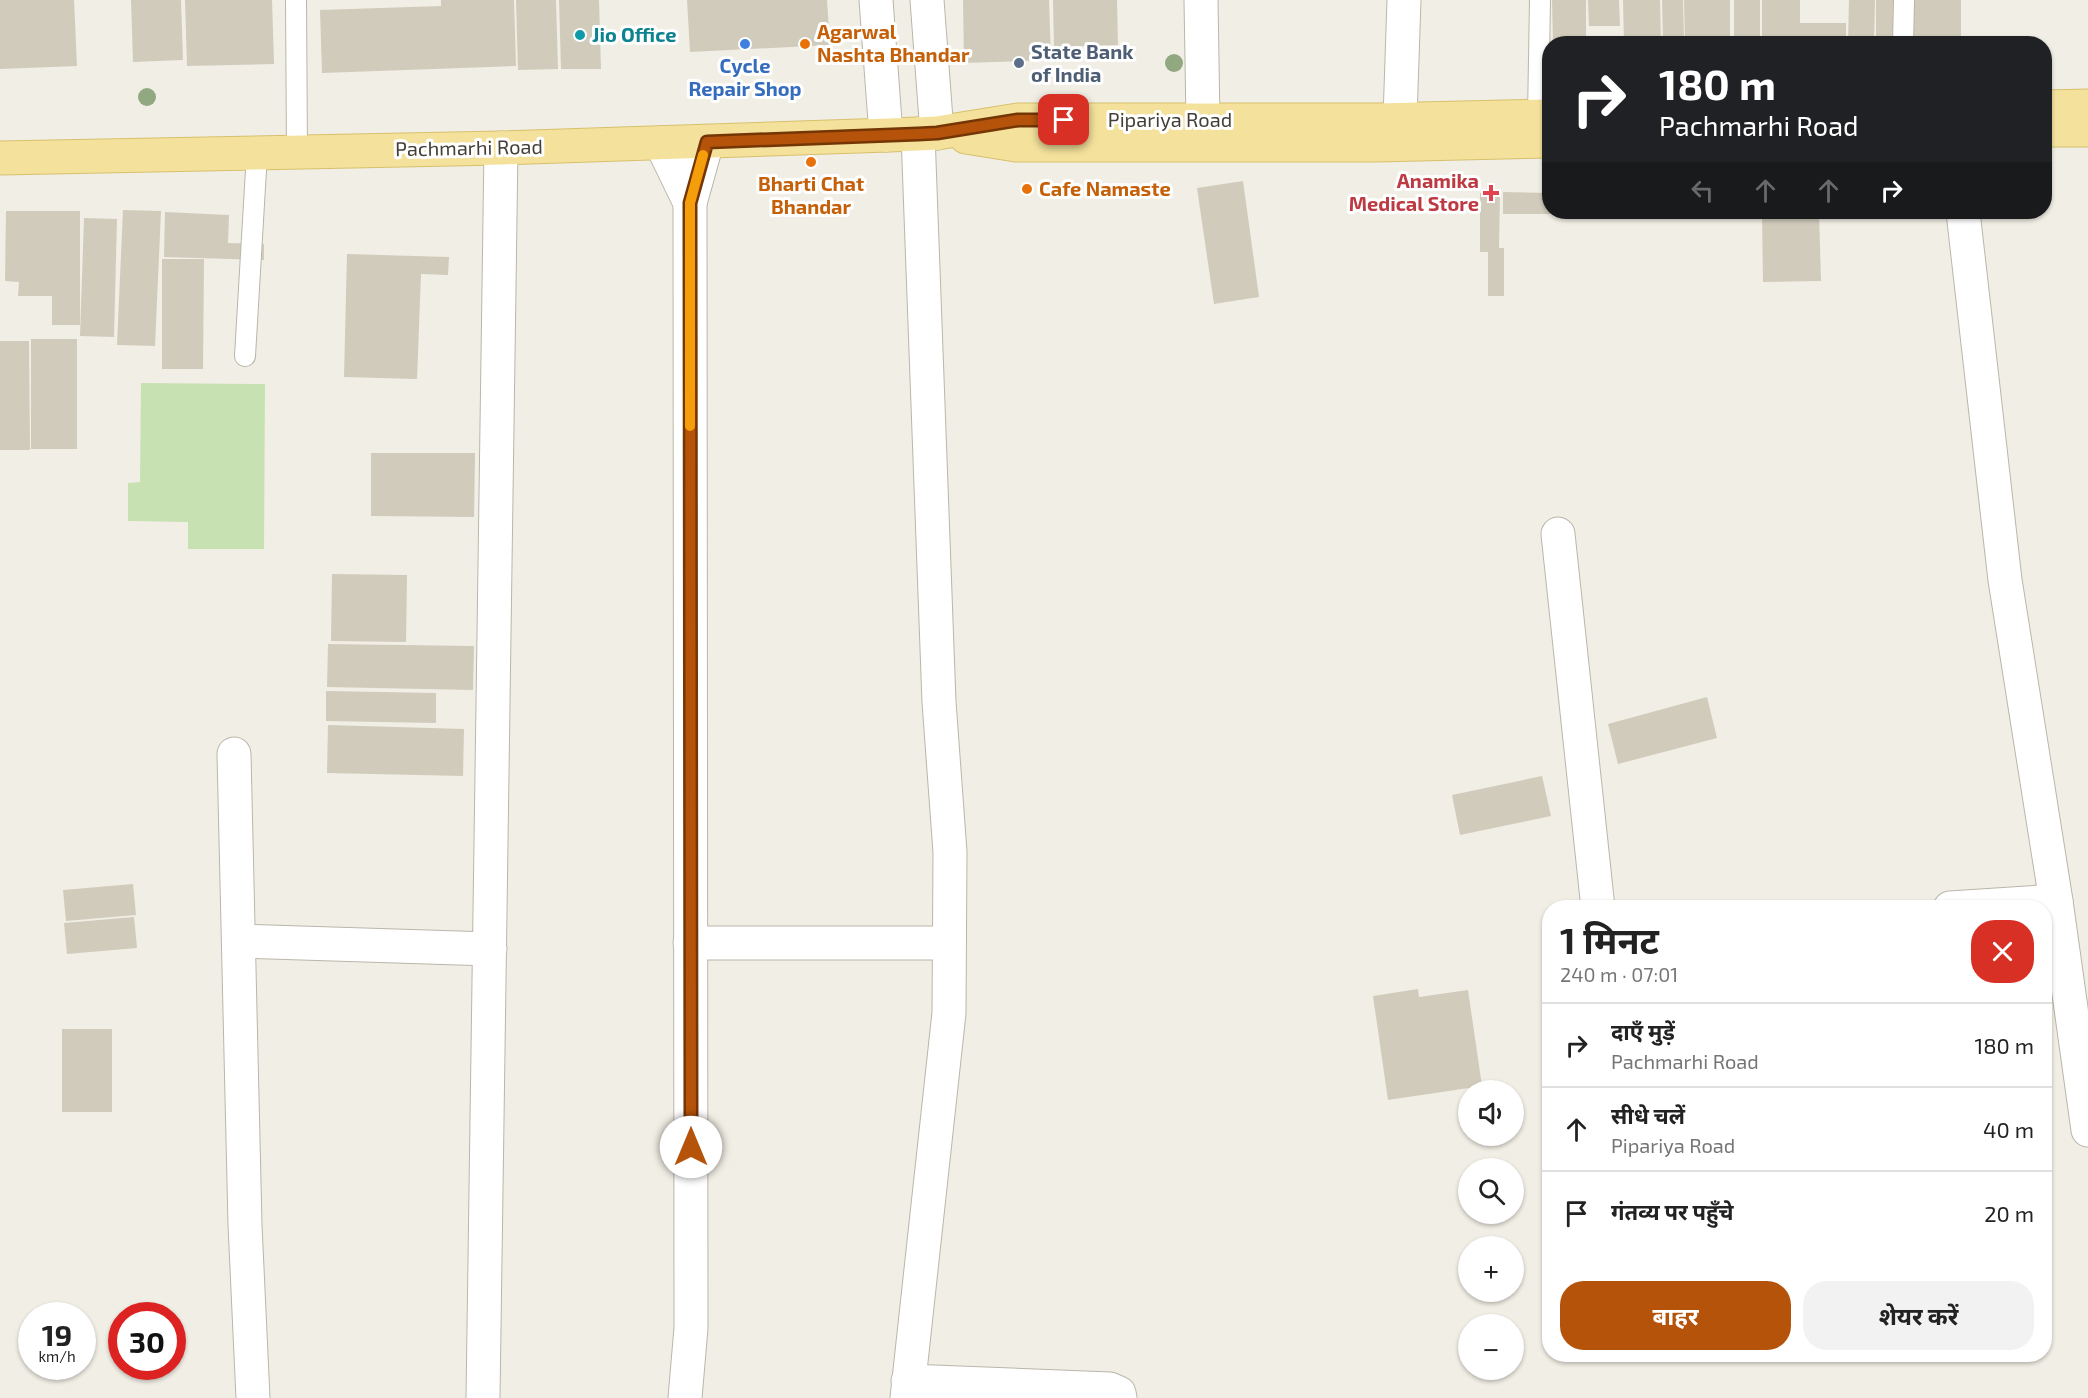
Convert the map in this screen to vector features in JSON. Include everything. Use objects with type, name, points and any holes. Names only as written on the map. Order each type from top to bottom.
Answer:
[{"type":"main road","points":[[2052,107],[2088,106]]},
{"type":"main road","name":"Pipariya Road","points":[[928,134],[1018,120],[1400,119],[1542,125]]},
{"type":"main road","name":"Pipariya Road","points":[[928,134],[1016,145],[1376,145],[1542,125]]},
{"type":"main road","points":[[2052,130],[2088,130]]},
{"type":"main road","name":"Pachmarhi Road","points":[[0,158],[501,148],[928,134]]},
{"type":"street","points":[[876,0],[886,135]]},
{"type":"street","points":[[927,0],[933,78],[928,134],[939,702],[950,852],[949,943],[948,1013],[908,1390],[1110,1389],[1119,1393],[1120,1398]]},
{"type":"street","points":[[1201,0],[1203,121]]},
{"type":"street","points":[[1400,119],[1404,0]]},
{"type":"street","points":[[882,82],[933,78]]},
{"type":"street","points":[[685,1398],[692,1328],[690,203],[707,142]]},
{"type":"street","points":[[661,143],[690,203]]},
{"type":"street","points":[[483,1398],[501,148]]},
{"type":"street","points":[[1964,219],[2005,580],[2056,901],[2088,1130]]},
{"type":"street","points":[[1558,534],[1597,900]]},
{"type":"street","points":[[234,754],[245,1225],[253,1398]]},
{"type":"street","points":[[2052,901],[2056,901]]},
{"type":"street","points":[[239,940],[490,949]]},
{"type":"street","points":[[690,943],[949,943]]},
{"type":"lane","points":[[296,0],[297,152]]},
{"type":"lane","points":[[1540,0],[1542,42]]},
{"type":"lane","points":[[1903,36],[1904,0]]},
{"type":"lane","points":[[245,356],[257,153]]},
{"type":"green space","points":[[141,383],[265,384],[264,549],[188,549],[188,522],[128,521],[128,483],[140,482]]},
{"type":"building","points":[[0,0],[74,0],[77,66],[0,69]]},
{"type":"building","points":[[131,0],[181,0],[183,60],[133,62]]},
{"type":"building","points":[[185,0],[272,0],[274,64],[187,66]]},
{"type":"building","points":[[441,0],[514,0],[516,66],[322,73],[320,10],[441,6]]},
{"type":"building","points":[[516,0],[556,0],[558,69],[518,70]]},
{"type":"building","name":"Jio Office","points":[[559,0],[599,0],[601,69],[561,69]]},
{"type":"building","points":[[687,0],[827,0],[830,45],[690,52]]},
{"type":"building","points":[[963,0],[1049,0],[1051,60],[964,63]]},
{"type":"building","points":[[1053,0],[1117,0],[1118,45],[1054,47]]},
{"type":"building","points":[[1552,0],[1586,0],[1586,36],[1553,36]]},
{"type":"building","points":[[1588,0],[1619,0],[1620,26],[1589,26]]},
{"type":"building","points":[[1623,0],[1660,0],[1661,36],[1624,36]]},
{"type":"building","points":[[1662,0],[1683,0],[1684,36],[1663,36]]},
{"type":"building","points":[[1684,0],[1730,0],[1730,36],[1685,36]]},
{"type":"building","points":[[1734,0],[1760,0],[1760,36],[1734,36]]},
{"type":"building","points":[[1762,0],[1800,0],[1800,23],[1846,23],[1846,36],[1762,36]]},
{"type":"building","points":[[1849,0],[1875,0],[1874,36],[1848,36]]},
{"type":"building","points":[[1876,0],[1895,0],[1895,36],[1876,36]]},
{"type":"building","points":[[1913,0],[1961,0],[1961,36],[1913,36]]},
{"type":"building","points":[[1243,181],[1259,297],[1214,304],[1197,188]]},
{"type":"building","points":[[1503,192],[1542,193],[1542,214],[1503,214]]},
{"type":"building","points":[[1480,193],[1500,193],[1499,248],[1504,248],[1504,296],[1488,296],[1488,252],[1480,252]]},
{"type":"building","points":[[123,210],[161,211],[155,346],[117,345]]},
{"type":"building","points":[[6,211],[80,211],[80,325],[52,325],[52,296],[18,296],[19,282],[5,281]]},
{"type":"building","points":[[165,212],[229,215],[228,243],[264,244],[264,260],[164,257]]},
{"type":"building","points":[[84,218],[117,219],[114,337],[80,336]]},
{"type":"building","points":[[1762,219],[1819,219],[1821,281],[1763,282]]},
{"type":"building","points":[[347,254],[449,257],[448,275],[421,274],[417,379],[344,377]]},
{"type":"building","points":[[162,259],[204,259],[203,369],[162,369]]},
{"type":"building","points":[[31,339],[77,339],[77,449],[31,449]]},
{"type":"building","points":[[0,341],[29,341],[30,450],[0,450]]},
{"type":"building","points":[[371,453],[475,453],[474,517],[371,516]]},
{"type":"building","points":[[332,574],[407,575],[406,642],[331,641]]},
{"type":"building","points":[[328,644],[474,646],[473,690],[327,687]]},
{"type":"building","points":[[326,691],[436,693],[436,723],[326,721]]},
{"type":"building","points":[[1707,697],[1717,738],[1618,764],[1608,724]]},
{"type":"building","points":[[328,725],[464,729],[463,776],[327,773]]},
{"type":"building","points":[[1542,776],[1551,816],[1460,835],[1452,795]]},
{"type":"building","points":[[133,884],[136,915],[66,921],[63,890]]},
{"type":"building","points":[[134,917],[137,948],[67,954],[64,923]]},
{"type":"building","points":[[1418,989],[1419,997],[1468,990],[1481,1080],[1458,1080],[1458,1090],[1388,1100],[1373,996]]},
{"type":"building","points":[[62,1029],[112,1029],[112,1112],[62,1112]]},
{"type":"slow traffic","points":[[690,426],[690,203],[703,155]]},
{"type":"place","name":"Jio Office","points":[[580,35]]},
{"type":"place","name":"Cycle Repair Shop","points":[[745,44]]},
{"type":"place","name":"Agarwal Nashta Bhandar","points":[[805,44]]},
{"type":"place","name":"State Bank of India","points":[[1019,63]]},
{"type":"place","name":"Bharti Chat Bhandar","points":[[811,162]]},
{"type":"place","name":"Cafe Namaste","points":[[1027,189]]},
{"type":"place","name":"Anamika Medical Store","points":[[1491,193]]},
{"type":"route","points":[[691,1147],[690,203],[707,142],[937,133],[1018,120],[1064,120]]}]
